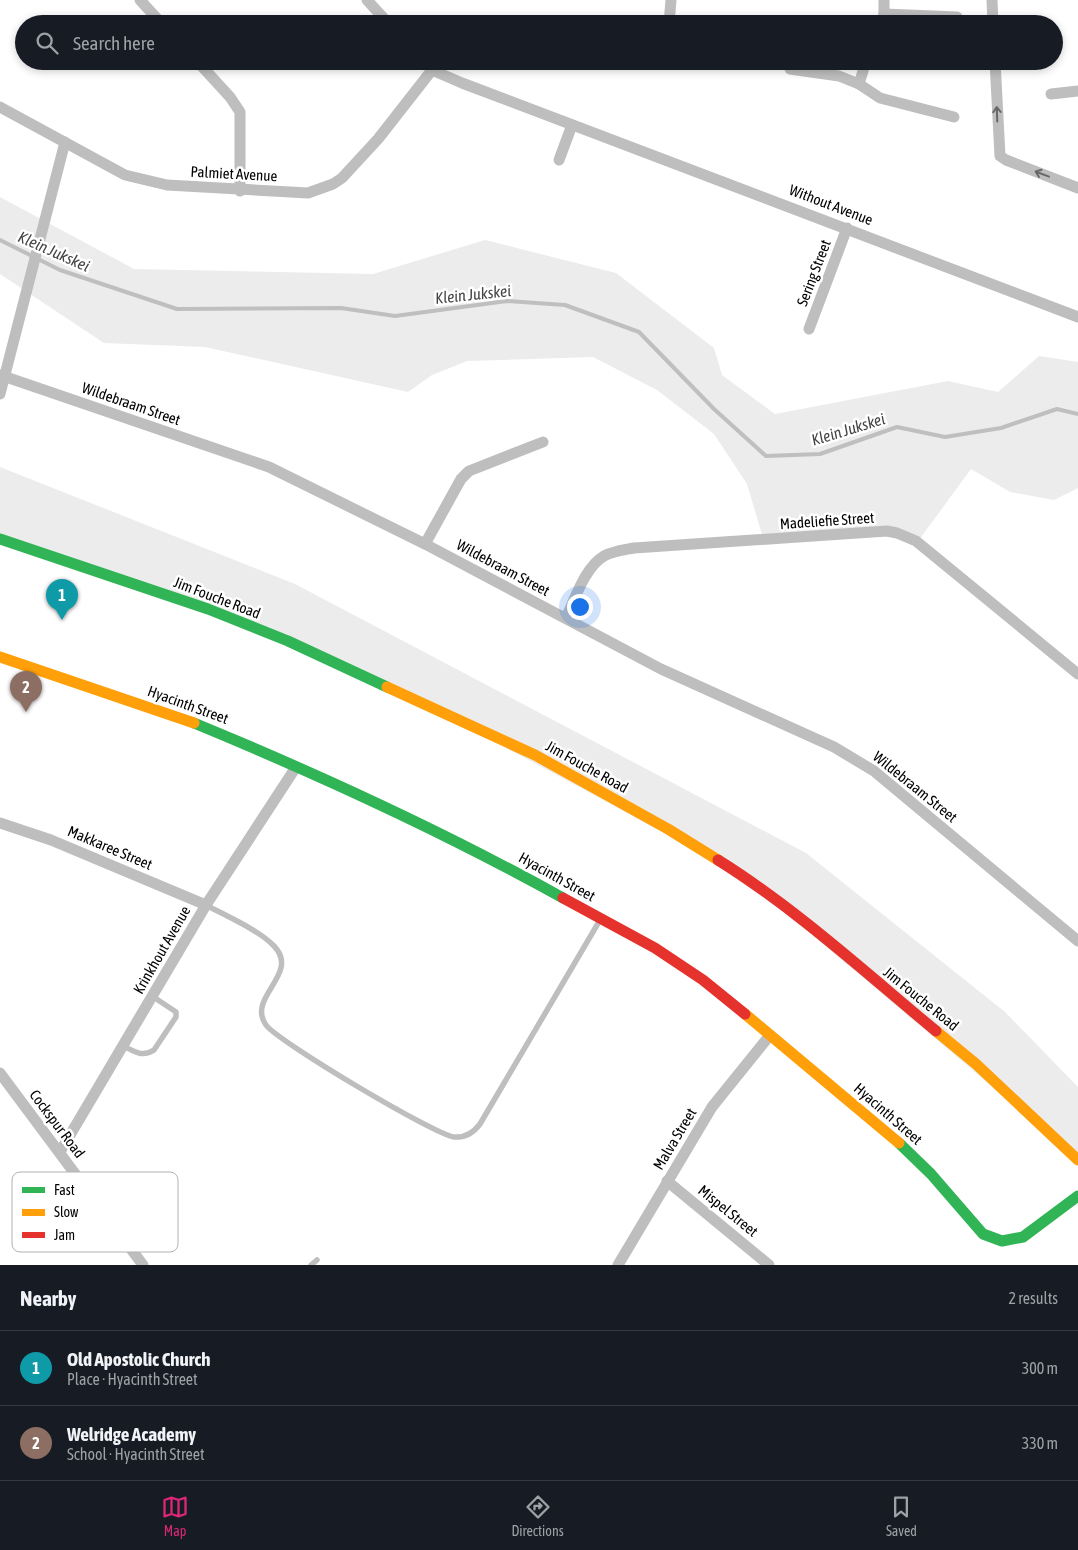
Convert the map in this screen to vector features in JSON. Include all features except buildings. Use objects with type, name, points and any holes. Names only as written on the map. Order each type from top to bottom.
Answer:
[{"type":"street","points":[[140,0],[154,15]]},
{"type":"street","points":[[367,0],[381,15]]},
{"type":"street","points":[[670,15],[671,0]]},
{"type":"street","points":[[884,0],[884,15]]},
{"type":"street","points":[[992,0],[993,15]]},
{"type":"street","points":[[205,70],[230,97],[240,112],[242,120],[240,190]]},
{"type":"street","name":"Palmiet Avenue","points":[[0,107],[125,174],[138,178],[167,185],[308,193],[333,184],[342,178],[378,139],[425,70]]},
{"type":"street","name":"Without Avenue","points":[[438,70],[572,125],[848,228],[1078,317]]},
{"type":"street","points":[[797,70],[839,76],[859,84],[880,98],[954,116]]},
{"type":"street","points":[[859,84],[863,70]]},
{"type":"street","points":[[995,70],[1000,156],[1078,188]]},
{"type":"street","points":[[1051,94],[1078,91]]},
{"type":"street","points":[[559,160],[572,125]]},
{"type":"street","points":[[0,394],[2,375],[31,279],[65,142]]},
{"type":"street","name":"Sering Street","points":[[809,329],[848,228]]},
{"type":"street","name":"Wildebraam Street","points":[[2,375],[269,467],[424,544],[662,669],[834,748],[858,761],[894,788],[1078,941]]},
{"type":"street","points":[[424,544],[461,479],[469,471],[476,466],[543,442]]},
{"type":"street","name":"Madeliefie Street","points":[[566,618],[591,568],[601,557],[613,552],[634,548],[886,531],[898,533],[916,541],[1078,674]]},
{"type":"street","name":"Jim Fouche Road","points":[[0,539],[208,609],[288,641],[535,755],[668,829],[742,875],[825,940],[976,1064],[1078,1160]]},
{"type":"street","name":"Hyacinth Street","points":[[0,657],[185,718],[296,767],[472,848],[601,918],[678,963],[770,1035],[912,1154],[983,1234],[1002,1241],[1023,1237],[1078,1196]]},
{"type":"street","name":"Krinkhout Avenue","points":[[60,1152],[206,905],[296,767]]},
{"type":"street","name":"Makkaree Street","points":[[0,823],[51,840],[206,905]]},
{"type":"street","name":"Malva Street","points":[[618,1265],[712,1107],[770,1035]]},
{"type":"street","name":"Cockspur Road","points":[[0,1073],[75,1172]]},
{"type":"street","name":"Mispel Street","points":[[668,1181],[770,1265]]},
{"type":"street","name":"Cockspur Road","points":[[133,1252],[143,1265]]},
{"type":"lane","points":[[206,905],[268,941],[281,955],[283,961],[280,975],[261,1010],[263,1020],[271,1031],[331,1071],[431,1127],[453,1137],[472,1132],[480,1124],[601,918]]},
{"type":"lane","points":[[123,1046],[141,1055],[149,1054],[162,1040],[176,1018],[176,1012],[152,996]]},
{"type":"lane","points":[[311,1265],[317,1260]]},
{"type":"shaded area","points":[[0,197],[134,269],[373,274],[485,240],[616,273],[714,348],[722,375],[775,414],[948,381],[998,392],[1039,356],[1078,362],[1078,488],[1054,500],[1010,492],[971,469],[916,544],[877,532],[763,538],[747,484],[714,434],[657,390],[593,357],[467,361],[432,375],[408,392],[205,347],[104,343],[0,274]]},
{"type":"shaded area","points":[[0,467],[295,584],[806,853],[1005,1012],[1078,1087],[1078,1159],[739,873],[363,671],[0,538]]},
{"type":"waterway","name":"Klein Jukskei","points":[[0,240],[60,270],[177,309],[341,308],[395,316],[507,301],[565,305],[639,332],[714,409],[766,456],[820,454],[897,427],[945,437],[1001,428],[1057,409],[1078,414]]},
{"type":"traffic: fast","points":[[0,539],[208,609],[288,641],[387,687]]},
{"type":"traffic: fast","points":[[194,723],[381,805],[473,850],[563,898]]},
{"type":"traffic: fast","points":[[899,1143],[931,1174],[983,1234],[1002,1241],[1023,1237],[1078,1196]]},
{"type":"traffic: slow","points":[[0,657],[194,723]]},
{"type":"traffic: slow","points":[[387,687],[535,755],[668,829],[718,860]]},
{"type":"traffic: slow","points":[[745,1014],[899,1143]]},
{"type":"traffic: slow","points":[[936,1031],[976,1064],[1078,1160]]},
{"type":"traffic: jam","points":[[718,860],[802,920],[936,1031]]},
{"type":"traffic: jam","points":[[563,898],[655,948],[703,980],[745,1014]]},
{"type":"place","name":"Old Apostolic Church","points":[[62,620]]},
{"type":"place","name":"Welridge Academy","points":[[26,712]]}]
